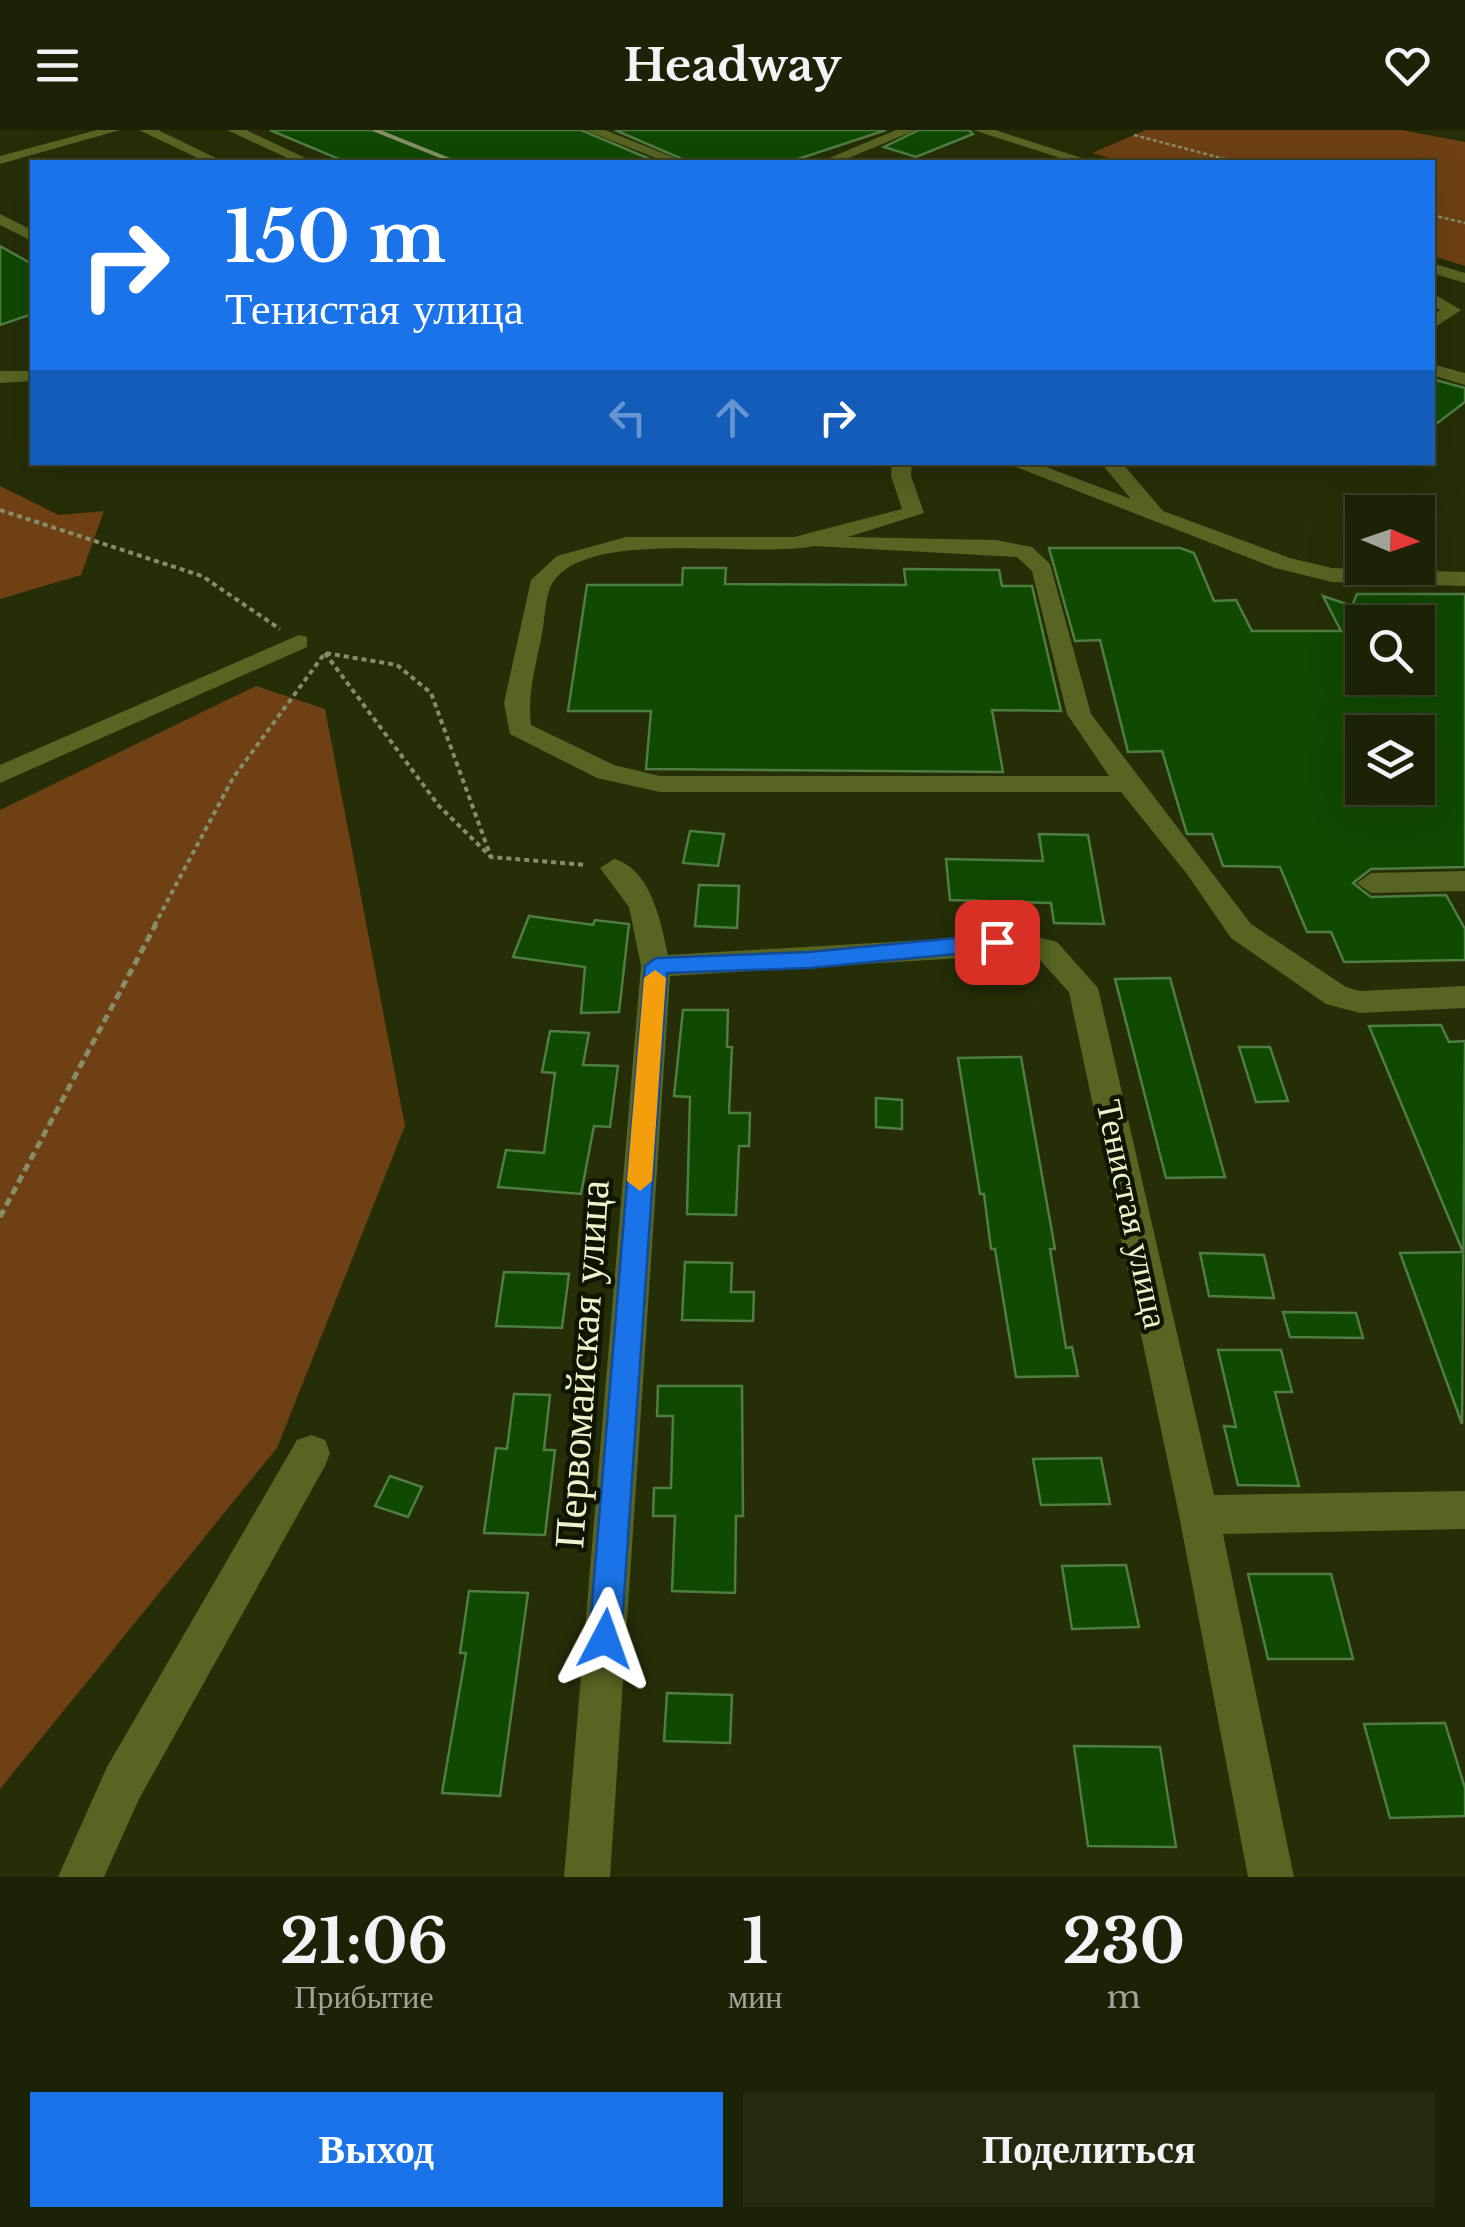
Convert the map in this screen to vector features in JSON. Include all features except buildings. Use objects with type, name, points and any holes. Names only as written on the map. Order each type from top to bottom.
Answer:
[{"type":"street","points":[[6,159],[113,130]]},
{"type":"street","points":[[146,130],[213,160]]},
{"type":"street","points":[[234,130],[302,160]]},
{"type":"street","points":[[592,130],[673,160]]},
{"type":"street","points":[[833,160],[908,130]]},
{"type":"street","points":[[986,132],[1074,160]]},
{"type":"street","points":[[1023,160],[1046,150]]},
{"type":"street","points":[[6,159],[30,167]]},
{"type":"street","points":[[0,219],[30,235]]},
{"type":"street","points":[[1435,269],[1465,278]]},
{"type":"street","points":[[1435,300],[1452,310],[1435,322]]},
{"type":"street","points":[[1435,369],[1465,379]]},
{"type":"street","points":[[0,376],[30,376]]},
{"type":"street","points":[[795,543],[866,521],[914,513],[901,476],[902,465]]},
{"type":"street","points":[[1022,465],[1284,564],[1332,575],[1465,579]]},
{"type":"street","points":[[1113,465],[1157,516]]},
{"type":"street","points":[[1128,784],[660,784],[606,772],[520,728],[516,703],[542,580],[555,564],[583,550],[625,545],[996,546],[1024,552],[1042,568],[1079,714],[1128,784],[1198,868],[1240,932],[1338,996],[1360,1002],[1465,997]]},
{"type":"street","points":[[0,775],[299,642]]},
{"type":"street","name":"Первомайская улица","points":[[587,1877],[656,966],[643,904],[614,868]]},
{"type":"street","points":[[1371,883],[1465,881]]},
{"type":"street","name":"Тенистая улица","points":[[656,966],[809,960],[997,942],[1047,950],[1083,988],[1199,1515],[1271,1877]]},
{"type":"street","points":[[82,1877],[123,1784],[312,1453]]},
{"type":"street","points":[[1199,1515],[1465,1510]]},
{"type":"path","points":[[1134,136],[1228,160]]},
{"type":"path","points":[[1435,216],[1464,223]]},
{"type":"path","points":[[0,510],[202,576],[299,642],[325,653],[392,659],[415,673],[431,694],[491,856]]},
{"type":"path","points":[[325,653],[439,806],[491,856],[614,868]]},
{"type":"path","points":[[0,1217],[233,778],[325,653]]},
{"type":"shaded area","points":[[1146,130],[1401,130],[1465,142],[1465,266],[1435,257],[1435,160],[1116,160],[1092,153]]},
{"type":"shaded area","points":[[0,486],[59,515],[104,511],[81,575],[0,599]]},
{"type":"shaded area","points":[[256,686],[325,709],[405,1126],[277,1448],[0,1789],[0,810]]},
{"type":"railway","points":[[375,130],[450,160]]},
{"type":"slow traffic","points":[[640,1181],[655,978]]},
{"type":"route","points":[[605,1639],[656,966],[809,960],[997,942]]}]
